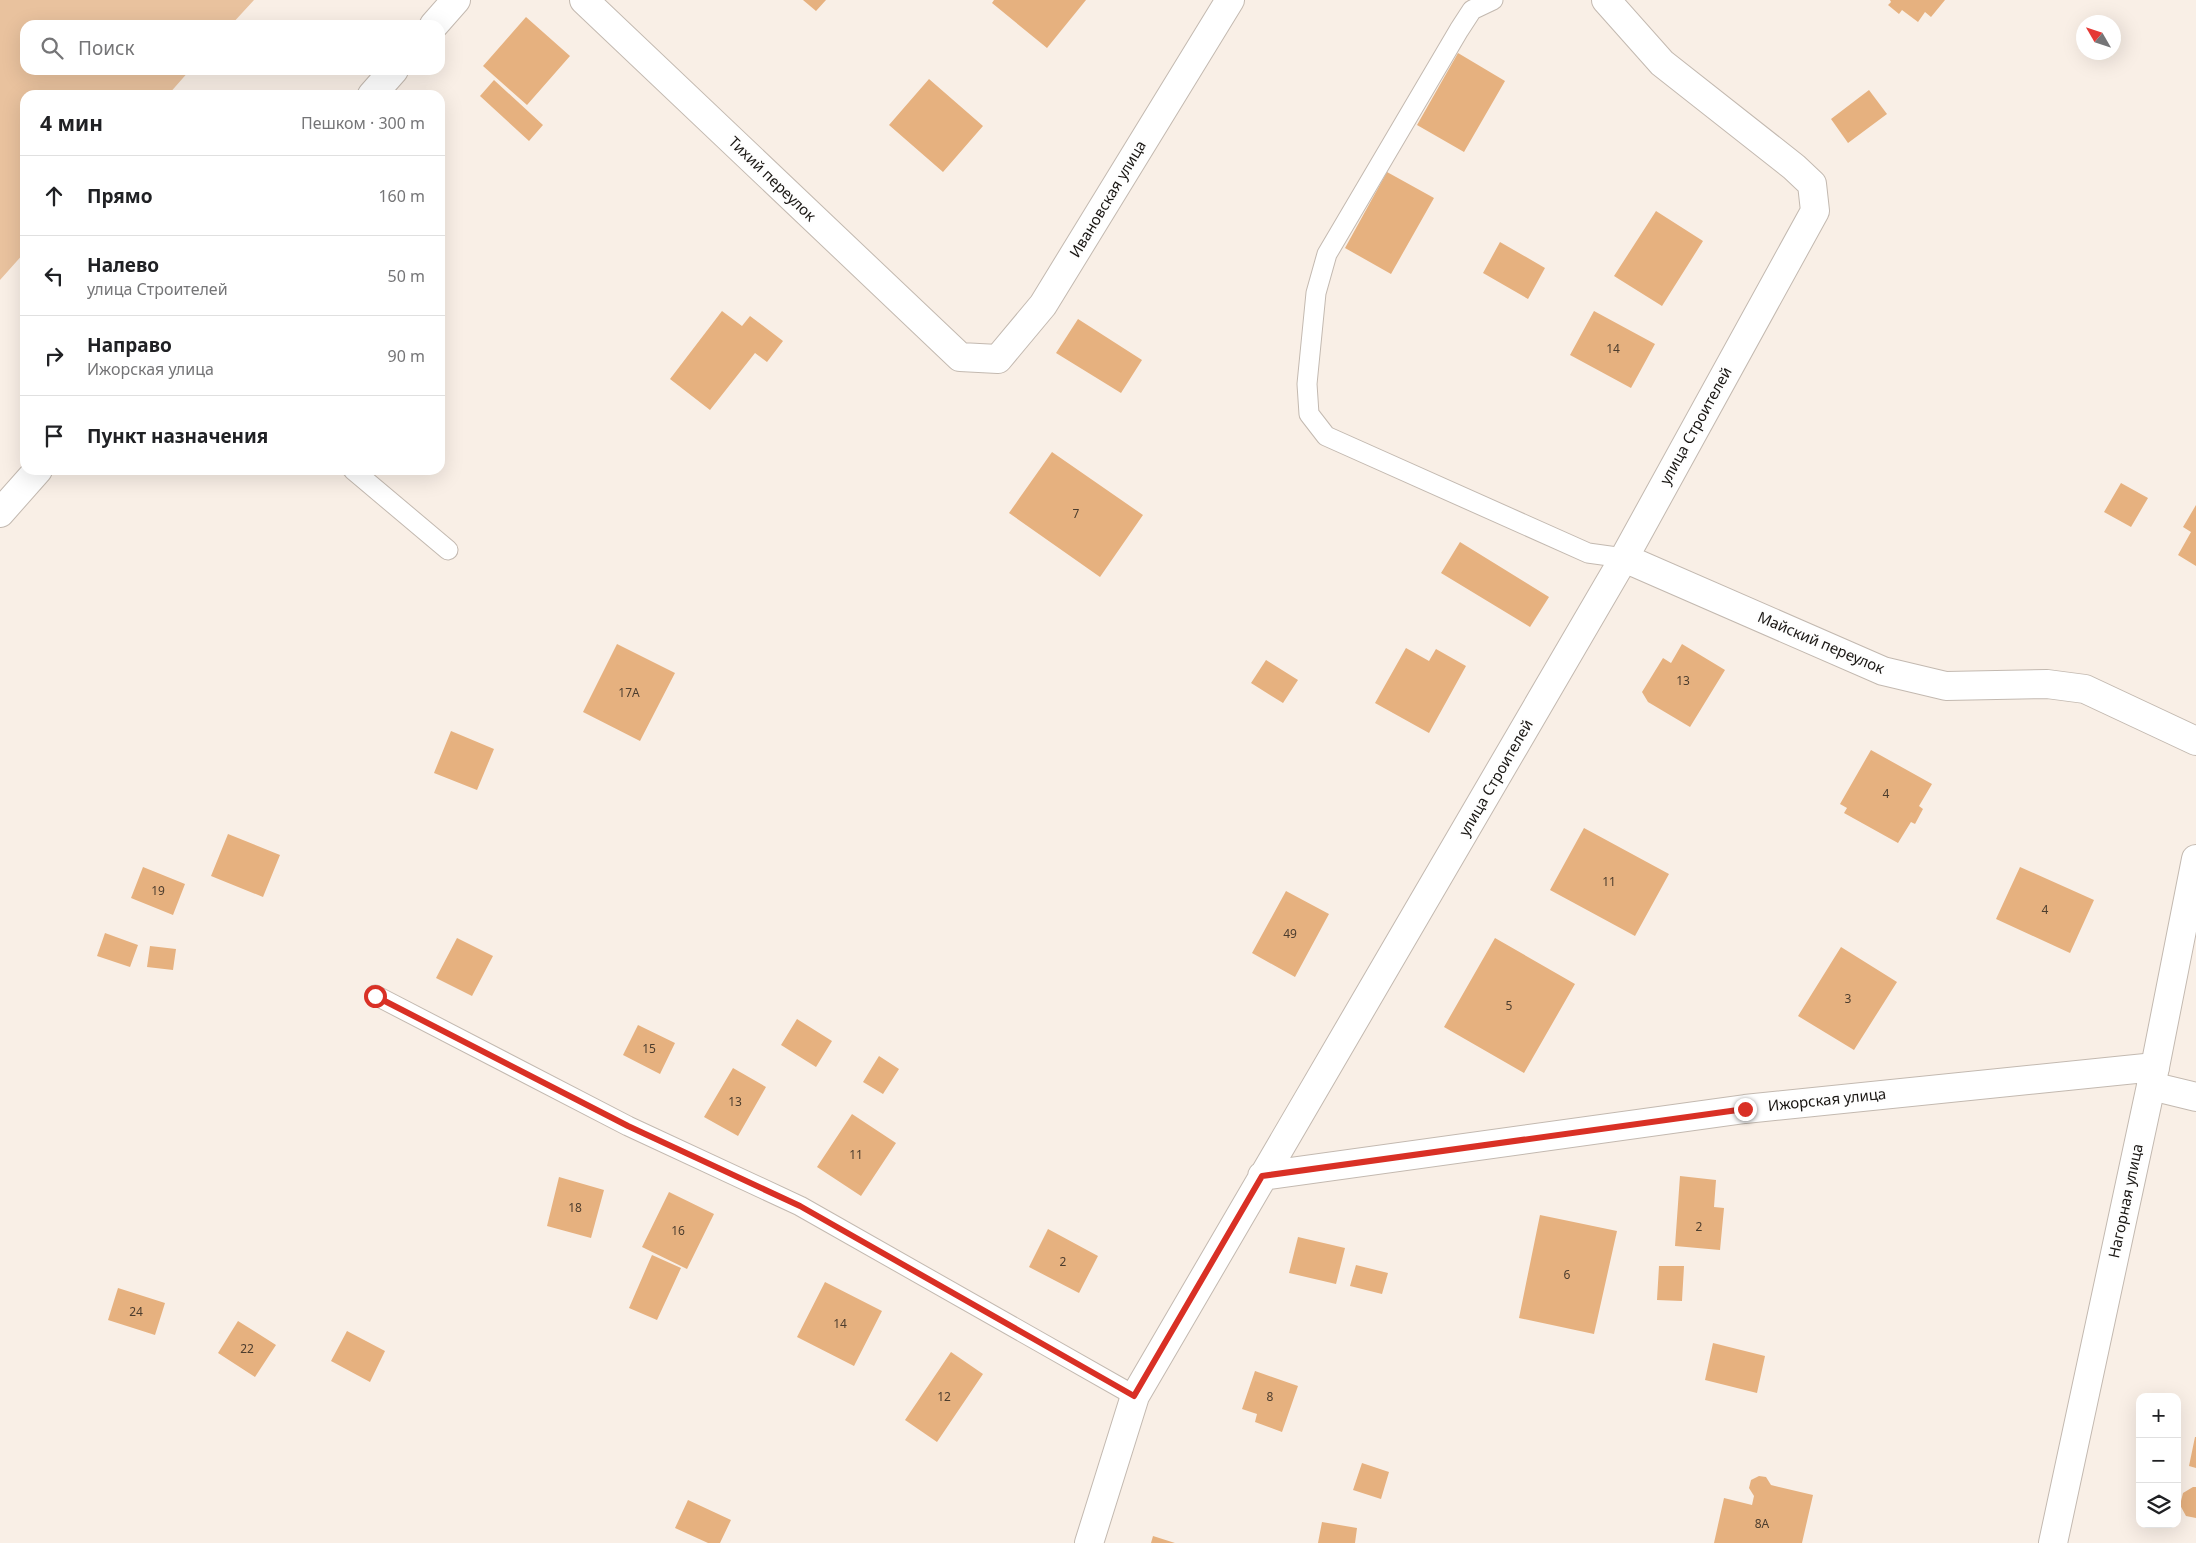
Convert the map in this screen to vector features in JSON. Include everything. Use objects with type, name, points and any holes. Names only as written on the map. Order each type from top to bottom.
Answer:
[{"type":"street","points":[[438,20],[456,0]]},
{"type":"street","name":"Тихий переулок","points":[[584,0],[960,358]]},
{"type":"street","name":"Ивановская улица","points":[[960,358],[998,360],[1043,305],[1230,0]]},
{"type":"street","name":"улица Строителей","points":[[1089,1543],[1134,1396],[1624,558],[1815,211],[1812,184],[1794,167],[1662,63],[1606,0]]},
{"type":"street","points":[[376,90],[390,75]]},
{"type":"street","points":[[0,513],[34,475]]},
{"type":"street","name":"Майский переулок","points":[[1624,558],[1883,671],[1946,686],[2047,684],[2085,689],[2196,741]]},
{"type":"street","name":"Нагорная улица","points":[[2053,1543],[2153,1076],[2196,860]]},
{"type":"street","name":"Ижорская улица","points":[[1262,1176],[1745,1109],[2153,1076],[2196,1097]]},
{"type":"lane","points":[[1493,0],[1472,10],[1463,23],[1327,254],[1316,293],[1306,384],[1309,414],[1326,436],[1588,553],[1624,558]]},
{"type":"lane","points":[[359,475],[448,550]]},
{"type":"lane","points":[[375,996],[628,1126],[800,1206],[1134,1396]]},
{"type":"shaded area","points":[[0,0],[254,0],[236,20],[20,20],[20,75],[186,75],[172,90],[20,90],[20,258],[0,280]]},
{"type":"building","points":[[803,0],[826,0],[816,11]]},
{"type":"building","points":[[994,0],[1086,0],[1047,48],[992,3]]},
{"type":"building","points":[[1890,0],[1945,0],[1931,17],[1925,12],[1918,22],[1902,10],[1899,14],[1888,5],[1891,2]]},
{"type":"building","points":[[526,17],[570,56],[527,105],[483,66]]},
{"type":"building","points":[[1458,53],[1505,81],[1464,152],[1417,125]]},
{"type":"building","points":[[929,79],[983,126],[943,172],[889,125]]},
{"type":"building","points":[[494,80],[543,125],[529,141],[480,96]]},
{"type":"building","points":[[1869,90],[1887,114],[1848,143],[1831,119]]},
{"type":"building","points":[[1387,172],[1434,198],[1391,274],[1345,248]]},
{"type":"building","points":[[1656,211],[1703,241],[1662,306],[1614,276]]},
{"type":"building","points":[[1500,242],[1545,268],[1528,299],[1483,273]]},
{"type":"building","points":[[722,311],[742,326],[750,316],[783,341],[767,362],[755,353],[710,410],[670,379]]},
{"type":"building","points":[[1594,311],[1655,344],[1631,388],[1570,355]]},
{"type":"building","points":[[1078,319],[1142,360],[1121,393],[1056,353]]},
{"type":"building","points":[[1052,452],[1143,515],[1100,577],[1009,513]]},
{"type":"building","points":[[2121,483],[2148,498],[2131,527],[2104,512]]},
{"type":"building","points":[[2196,505],[2196,566],[2178,555],[2191,532],[2183,527]]},
{"type":"building","points":[[1460,542],[1549,597],[1530,627],[1441,573]]},
{"type":"building","points":[[617,644],[675,673],[640,741],[583,712]]},
{"type":"building","points":[[1682,644],[1725,670],[1690,727],[1648,702],[1642,692],[1663,658],[1671,663]]},
{"type":"building","points":[[1406,648],[1429,661],[1436,649],[1466,666],[1429,733],[1375,703]]},
{"type":"building","points":[[1266,660],[1298,680],[1283,703],[1251,683]]},
{"type":"building","points":[[451,731],[494,749],[477,790],[434,773]]},
{"type":"building","points":[[1871,750],[1932,784],[1919,806],[1923,809],[1915,824],[1911,822],[1898,843],[1844,813],[1847,808],[1840,804]]},
{"type":"building","points":[[1584,828],[1669,874],[1635,936],[1550,890]]},
{"type":"building","points":[[228,834],[280,855],[263,897],[211,876]]},
{"type":"building","points":[[143,867],[185,884],[173,915],[131,898]]},
{"type":"building","points":[[2020,867],[2094,900],[2070,953],[1996,919]]},
{"type":"building","points":[[1286,891],[1329,914],[1295,977],[1252,953]]},
{"type":"building","points":[[105,933],[138,945],[130,967],[97,956]]},
{"type":"building","points":[[457,938],[493,956],[472,996],[436,978]]},
{"type":"building","points":[[1495,938],[1575,984],[1524,1073],[1444,1027]]},
{"type":"building","points":[[150,946],[176,949],[173,970],[147,967]]},
{"type":"building","points":[[1841,947],[1897,982],[1854,1050],[1798,1016]]},
{"type":"building","points":[[797,1019],[832,1041],[816,1067],[781,1045]]},
{"type":"building","points":[[638,1025],[675,1043],[660,1074],[623,1055]]},
{"type":"building","points":[[879,1056],[899,1069],[883,1094],[863,1082]]},
{"type":"building","points":[[733,1068],[766,1087],[738,1136],[704,1117]]},
{"type":"building","points":[[852,1114],[896,1143],[861,1196],[817,1167]]},
{"type":"building","points":[[1680,1176],[1716,1180],[1714,1207],[1724,1208],[1720,1250],[1675,1246]]},
{"type":"building","points":[[559,1177],[604,1190],[591,1238],[547,1226]]},
{"type":"building","points":[[669,1192],[714,1214],[687,1269],[642,1247]]},
{"type":"building","points":[[1540,1215],[1617,1231],[1594,1334],[1519,1318]]},
{"type":"building","points":[[1048,1229],[1098,1256],[1079,1293],[1029,1267]]},
{"type":"building","points":[[1298,1237],[1345,1248],[1336,1284],[1289,1273]]},
{"type":"building","points":[[652,1255],[681,1268],[657,1320],[629,1308]]},
{"type":"building","points":[[1356,1265],[1388,1273],[1382,1294],[1350,1286]]},
{"type":"building","points":[[1659,1266],[1684,1266],[1682,1301],[1657,1300]]},
{"type":"building","points":[[825,1282],[882,1311],[854,1366],[797,1337]]},
{"type":"building","points":[[118,1288],[165,1303],[155,1335],[108,1320]]},
{"type":"building","points":[[238,1321],[276,1345],[255,1377],[218,1353]]},
{"type":"building","points":[[347,1331],[385,1351],[370,1382],[331,1361]]},
{"type":"building","points":[[1713,1343],[1765,1356],[1757,1393],[1705,1380]]},
{"type":"building","points":[[951,1352],[983,1374],[937,1442],[905,1420]]},
{"type":"building","points":[[1255,1371],[1298,1386],[1282,1432],[1255,1422],[1257,1414],[1242,1409]]},
{"type":"building","points":[[2196,1437],[2196,1468],[2189,1466]]},
{"type":"building","points":[[1362,1463],[1389,1472],[1381,1499],[1353,1490]]},
{"type":"building","points":[[1759,1476],[1766,1477],[1771,1485],[1813,1495],[1802,1543],[1714,1543],[1724,1498],[1752,1505],[1754,1496],[1749,1488],[1751,1480]]},
{"type":"building","points":[[2196,1487],[2196,1518],[2186,1516],[2181,1507],[2183,1493]]},
{"type":"building","points":[[688,1500],[731,1520],[720,1543],[708,1543],[675,1528]]},
{"type":"building","points":[[1322,1522],[1357,1528],[1355,1543],[1318,1543]]},
{"type":"building","points":[[1153,1536],[1175,1543],[1151,1543]]},
{"type":"route","points":[[375,996],[628,1126],[800,1206],[950,1289],[1134,1396],[1262,1176],[1745,1109]]}]
